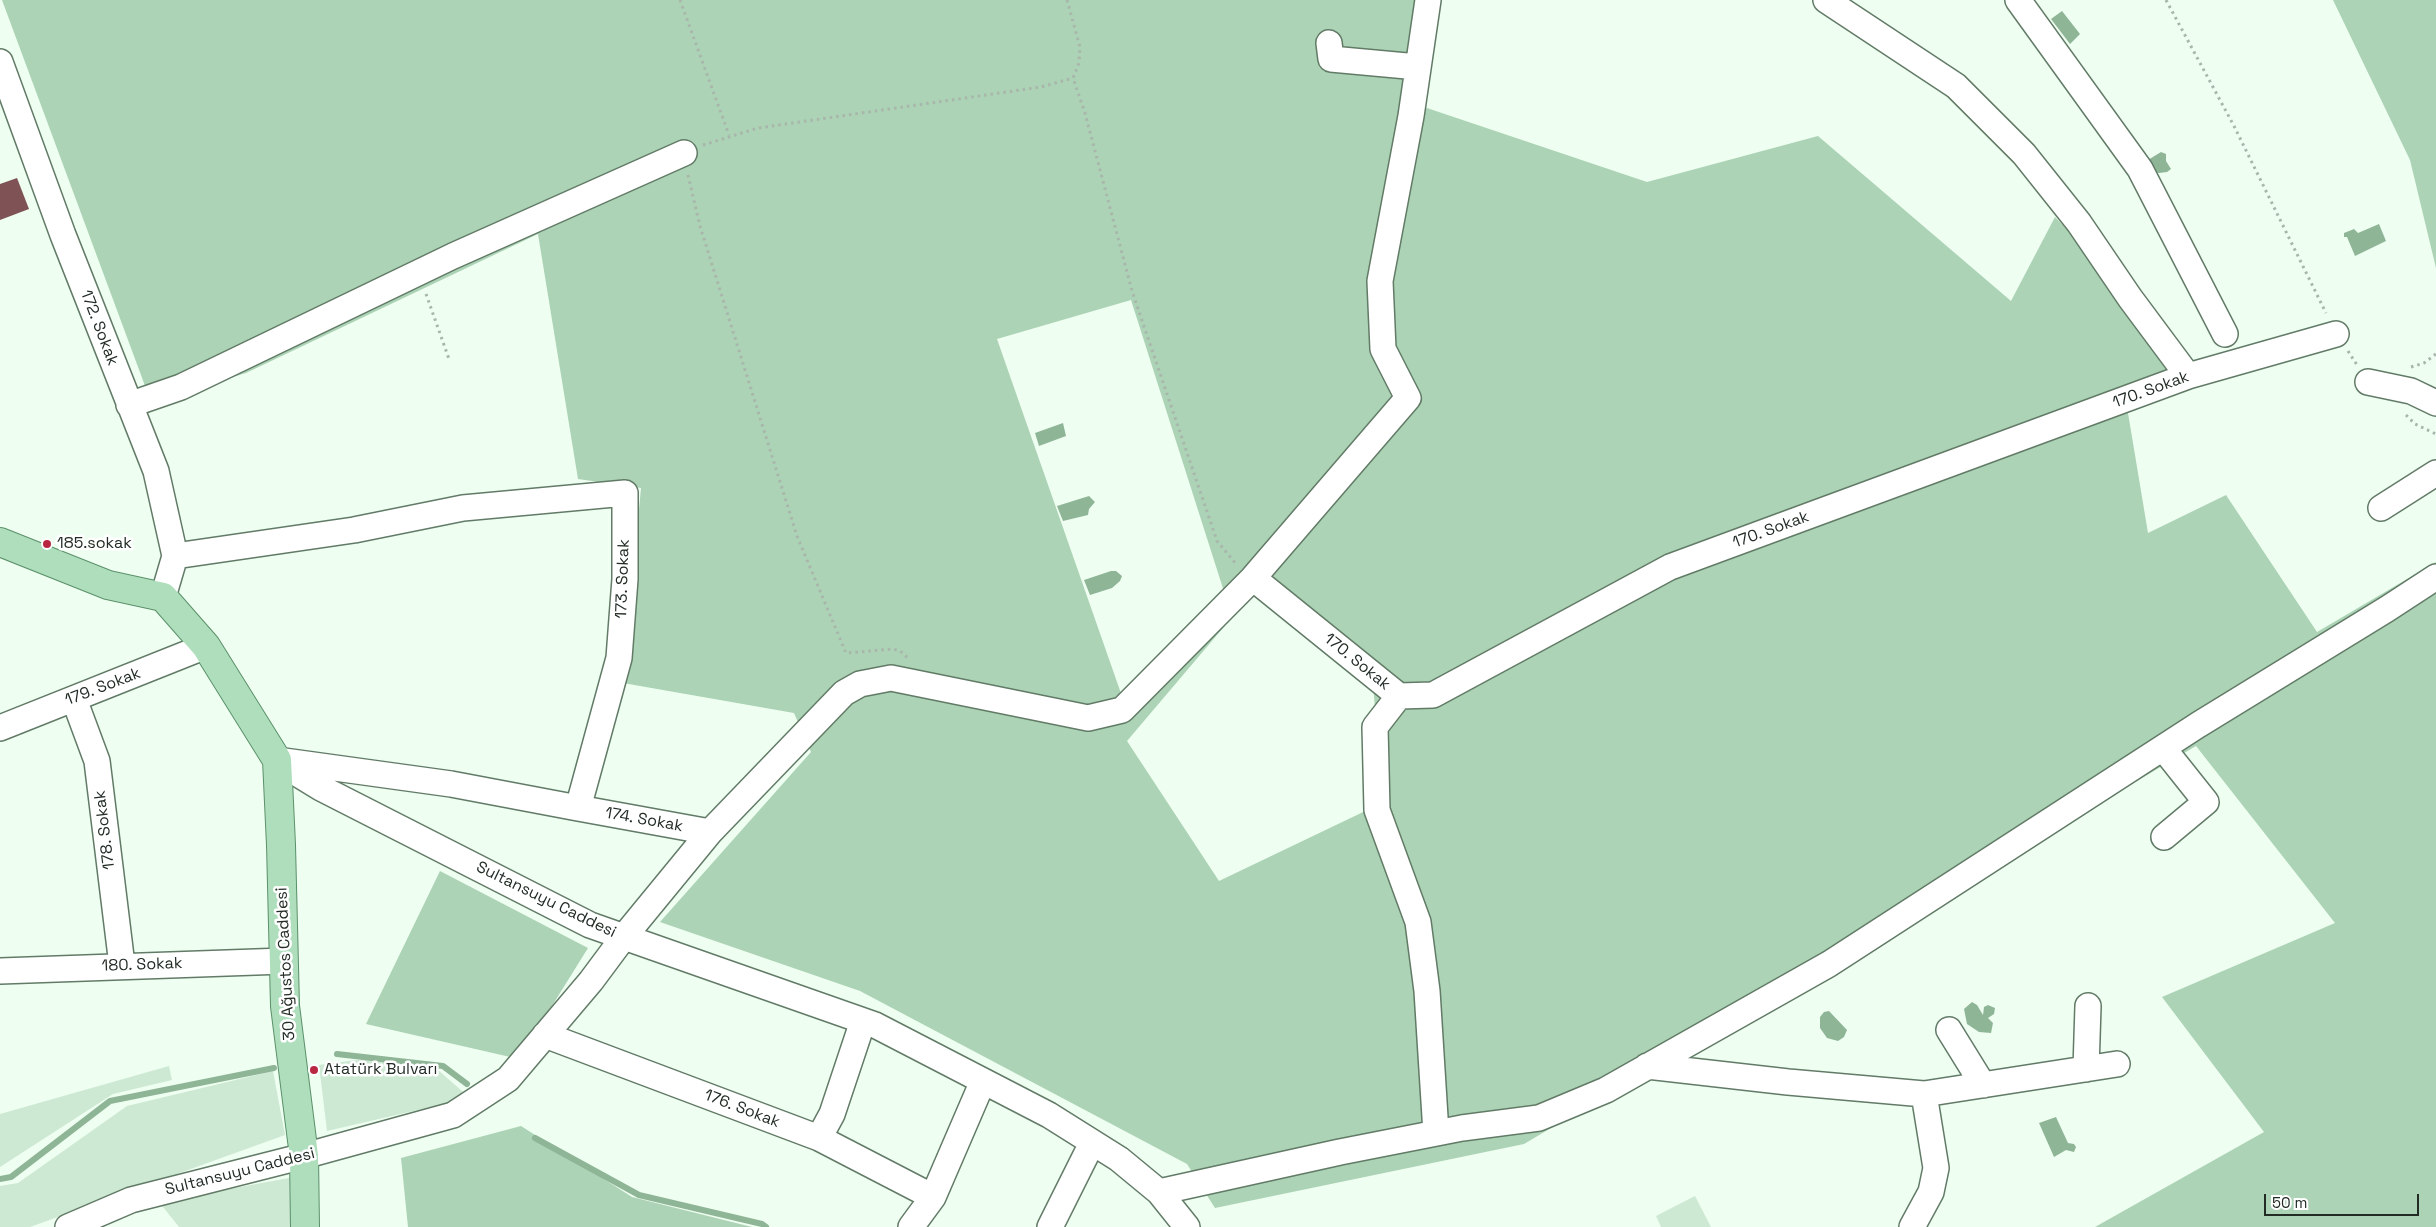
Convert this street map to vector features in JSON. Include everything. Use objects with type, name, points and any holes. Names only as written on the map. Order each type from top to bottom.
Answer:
[{"type":"main road","points":[[0,542],[108,586],[163,597]]},
{"type":"main road","name":"Sultansuyu Caddesi","points":[[163,597],[206,646],[277,760]]},
{"type":"main road","name":"30 Ağustos Caddesi","points":[[277,760],[285,1006],[304,1156],[305,1227]]},
{"type":"street","points":[[1187,1227],[1159,1192],[1119,1159],[1049,1115],[863,1021],[623,938],[710,832],[844,692],[876,679],[892,678],[1088,718],[1122,710],[1253,578],[1408,398],[1383,350],[1380,281],[1412,116],[1428,0]]},
{"type":"street","points":[[1826,0],[1956,86],[2024,154],[2079,223],[2130,298],[2188,376]]},
{"type":"street","points":[[2018,0],[2140,169],[2224,334]]},
{"type":"street","points":[[1328,43],[1332,59],[1418,67]]},
{"type":"street","name":"172. Sokak","points":[[0,62],[62,235],[156,471],[176,556]]},
{"type":"street","points":[[129,405],[181,387],[418,273],[684,153]]},
{"type":"street","name":"170. Sokak","points":[[1253,578],[1400,696],[1433,695],[1670,567],[2188,376],[2336,334]]},
{"type":"street","points":[[2368,382],[2411,391],[2436,403]]},
{"type":"street","points":[[2381,508],[2436,473]]},
{"type":"street","name":"173. Sokak","points":[[176,556],[354,530],[463,508],[625,493],[625,579],[619,658],[578,808]]},
{"type":"street","points":[[163,597],[176,556]]},
{"type":"street","points":[[1159,1192],[1436,1133],[1539,1118],[1606,1090],[1829,964],[2163,748],[2387,610],[2436,577]]},
{"type":"street","name":"179. Sokak","points":[[0,728],[206,646]]},
{"type":"street","points":[[1400,696],[1376,727],[1377,810],[1418,922],[1427,991],[1436,1133]]},
{"type":"street","name":"178. Sokak","points":[[74,699],[97,761],[122,965]]},
{"type":"street","points":[[2163,748],[2206,802],[2164,837]]},
{"type":"street","points":[[277,760],[451,784],[578,808]]},
{"type":"street","name":"Sultansuyu Caddesi","points":[[68,1227],[132,1200],[453,1115],[508,1078],[591,981],[623,938],[590,925],[321,788],[277,760]]},
{"type":"street","name":"174. Sokak","points":[[578,808],[710,832]]},
{"type":"street","name":"180. Sokak","points":[[0,971],[122,965],[284,961]]},
{"type":"street","points":[[2086,1069],[2088,1006]]},
{"type":"street","points":[[819,1138],[832,1114],[863,1021]]},
{"type":"street","points":[[1949,1030],[1983,1086]]},
{"type":"street","name":"176. Sokak","points":[[546,1035],[819,1138],[933,1197]]},
{"type":"street","points":[[1647,1066],[1788,1082],[1924,1094],[2117,1064]]},
{"type":"street","points":[[912,1227],[933,1197],[983,1082]]},
{"type":"street","points":[[1912,1227],[1931,1192],[1936,1168],[1924,1094]]},
{"type":"street","points":[[1050,1227],[1092,1142]]},
{"type":"path","points":[[680,0],[729,135]]},
{"type":"path","points":[[1067,0],[1080,47],[1079,62],[1073,78],[1085,113],[1132,291],[1217,541],[1240,568],[1253,578]]},
{"type":"path","points":[[2166,0],[2234,126],[2336,334],[2368,382]]},
{"type":"path","points":[[910,682],[911,664],[905,654],[893,649],[846,653],[796,536],[694,207],[684,153],[729,135],[758,128],[1042,87],[1073,78]]},
{"type":"path","points":[[418,273],[449,359]]},
{"type":"path","points":[[2402,412],[2416,424],[2436,434]]},
{"type":"shaded area","points":[[2,0],[1435,0],[1415,104],[1647,182],[1818,136],[2011,301],[2055,217],[2191,360],[2128,413],[2148,533],[2226,495],[2317,632],[2436,562],[2436,1227],[2095,1227],[2264,1132],[2162,997],[2335,923],[2196,746],[1524,1144],[1215,1208],[1187,1164],[860,991],[660,922],[811,752],[794,713],[623,683],[641,488],[578,479],[538,234],[246,373],[151,402]],"holes":[[[1131,300],[1227,601],[1124,702],[997,339]],[[1256,589],[1373,683],[1382,803],[1219,881],[1127,741]]]},
{"type":"shaded area","points":[[2333,0],[2436,0],[2436,268],[2410,160]]},
{"type":"shaded area","points":[[2062,11],[2080,34],[2070,44],[2051,19]]},
{"type":"shaded area","points":[[2161,152],[2166,154],[2166,161],[2171,169],[2167,172],[2159,173],[2152,171],[2148,160]]},
{"type":"shaded area","points":[[2379,224],[2386,241],[2355,256],[2347,237],[2344,237],[2344,233],[2354,229],[2358,233]]},
{"type":"shaded area","points":[[1063,423],[1066,436],[1039,446],[1035,433]]},
{"type":"shaded area","points":[[1089,496],[1095,502],[1089,509],[1088,515],[1063,521],[1057,506]]},
{"type":"shaded area","points":[[1116,571],[1122,576],[1120,581],[1112,588],[1090,595],[1084,580]]},
{"type":"shaded area","points":[[440,871],[588,948],[519,1059],[366,1024]]},
{"type":"shaded area","points":[[1972,1002],[1977,1005],[1983,1015],[1984,1007],[1988,1005],[1995,1008],[1994,1014],[1988,1018],[1993,1023],[1991,1033],[1979,1032],[1967,1024],[1964,1009]]},
{"type":"shaded area","points":[[1829,1011],[1847,1030],[1844,1037],[1838,1041],[1827,1038],[1820,1028],[1820,1017],[1824,1012]]},
{"type":"shaded area","points":[[364,1059],[438,1070],[470,1098],[327,1131],[319,1065]]},
{"type":"shaded area","points":[[169,1066],[172,1080],[113,1094],[0,1167],[0,1114]]},
{"type":"shaded area","points":[[273,1071],[285,1135],[30,1227],[0,1227],[0,1186],[18,1183],[127,1106]]},
{"type":"shaded area","points":[[2056,1117],[2068,1143],[2074,1144],[2076,1147],[2074,1152],[2066,1150],[2054,1157],[2039,1123]]},
{"type":"shaded area","points":[[521,1126],[632,1197],[752,1227],[408,1227],[401,1158]]},
{"type":"shaded area","points":[[294,1177],[295,1227],[179,1227],[159,1202]]},
{"type":"shaded area","points":[[1695,1196],[1711,1227],[1661,1227],[1656,1216]]},
{"type":"building","points":[[17,178],[29,209],[0,220],[0,184]]},
{"type":"waterway","points":[[337,1054],[443,1066],[467,1084]]},
{"type":"waterway","points":[[0,1179],[11,1177],[110,1101],[274,1068]]},
{"type":"waterway","points":[[535,1138],[639,1195],[762,1224],[766,1227]]},
{"type":"place","name":"185.sokak","points":[[47,544]]},
{"type":"place","name":"Atatürk Bulvarı","points":[[314,1070]]}]
